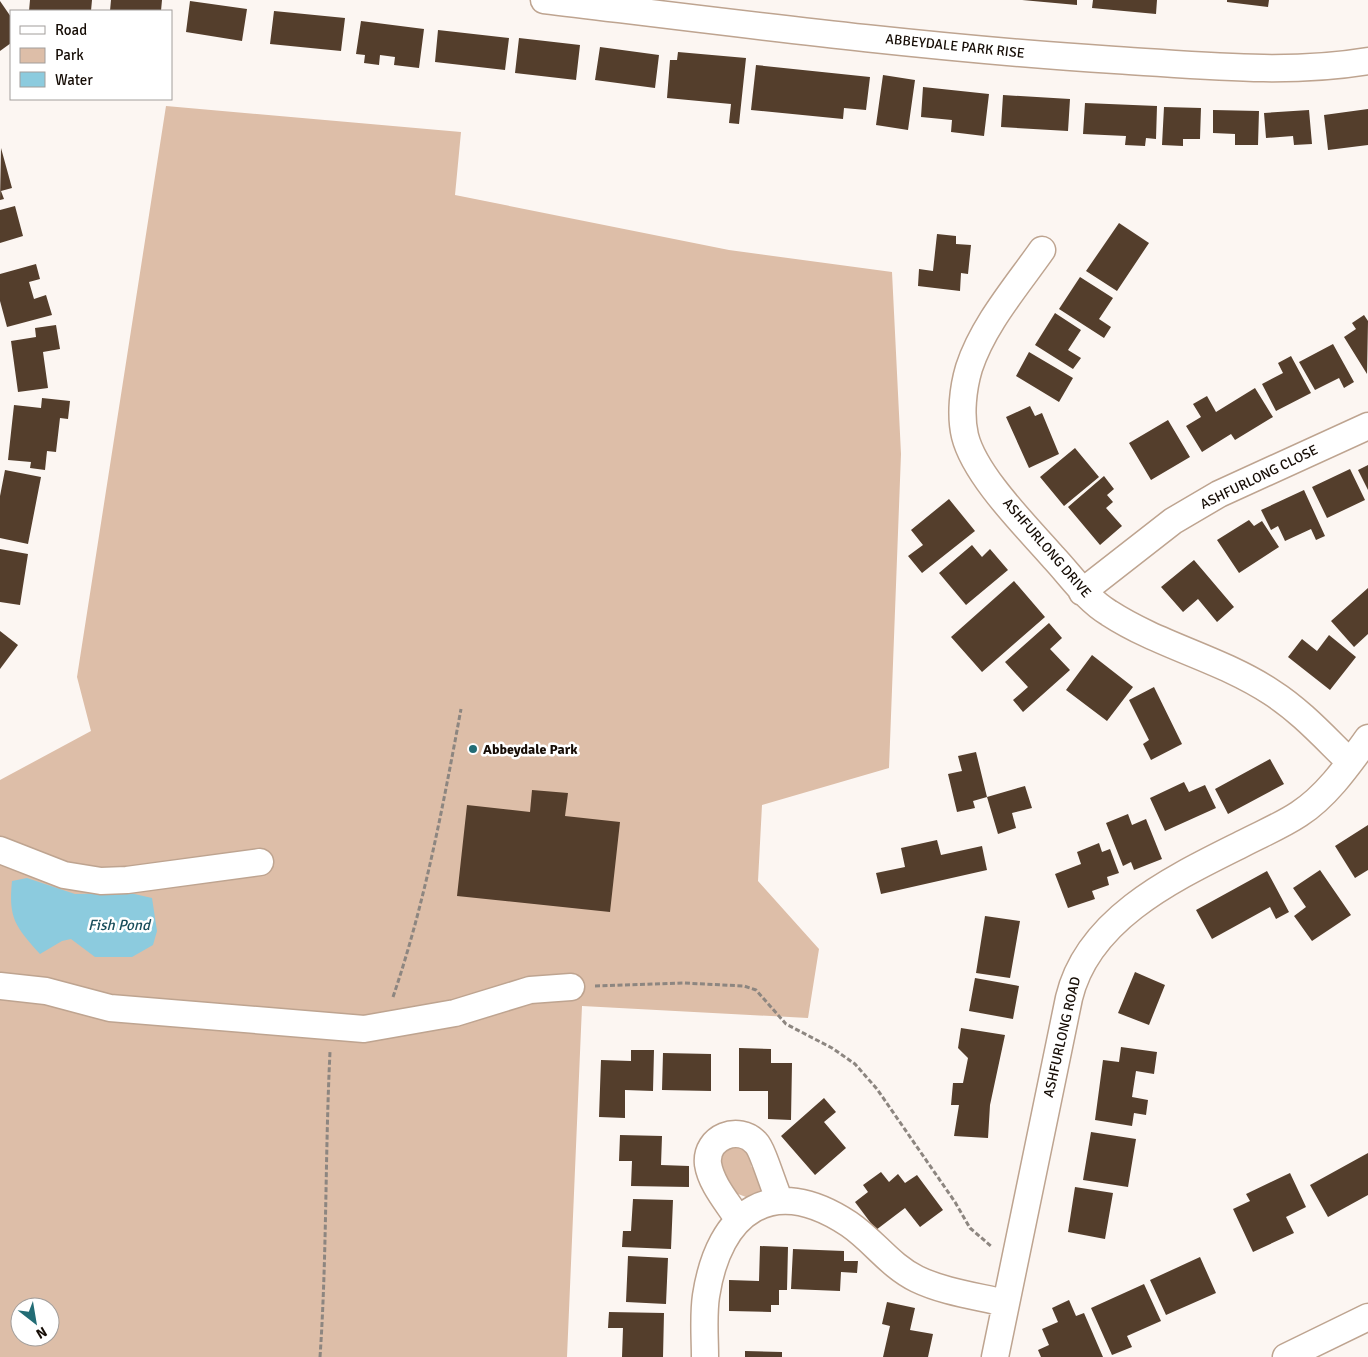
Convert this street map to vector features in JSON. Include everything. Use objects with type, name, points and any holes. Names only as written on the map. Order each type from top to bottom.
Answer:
[{"type":"street","name":"ABBEYDALE PARK RISE","points":[[544,0],[1021,54],[1244,67],[1296,68],[1343,65],[1368,61]]},
{"type":"street","name":"ASHFURLONG DRIVE","points":[[1042,250],[980,341],[969,370],[963,422],[965,436],[972,454],[1010,508],[1082,592],[1108,612],[1154,638],[1250,679],[1272,692],[1293,708],[1350,762]]},
{"type":"street","name":"ASHFURLONG CLOSE","points":[[1082,592],[1173,521],[1220,494],[1368,426]]},
{"type":"street","name":"ASHFURLONG ROAD","points":[[995,1357],[1073,980],[1093,945],[1132,908],[1177,879],[1301,813],[1318,799],[1368,738]]},
{"type":"street","points":[[0,850],[64,875],[101,881],[127,880],[260,862]]},
{"type":"street","points":[[0,986],[46,991],[110,1008],[364,1029],[455,1013],[530,990],[571,987]]},
{"type":"street","points":[[738,1219],[714,1180],[708,1164],[710,1152],[716,1141],[728,1134],[741,1134],[750,1137],[758,1144],[780,1200]]},
{"type":"street","points":[[705,1357],[706,1298],[710,1274],[724,1238],[738,1219],[752,1210],[780,1200],[812,1205],[831,1214],[851,1226],[888,1261],[916,1279],[943,1289],[1005,1303]]},
{"type":"street","points":[[1286,1357],[1368,1317]]},
{"type":"path","points":[[384,1025],[413,939],[441,816],[461,709]]},
{"type":"path","points":[[571,987],[683,983],[744,986],[756,990],[786,1024],[832,1048],[855,1064],[877,1089],[955,1202],[970,1228],[989,1246],[1014,1259]]},
{"type":"path","points":[[320,1357],[326,1272],[326,1134],[331,1026]]},
{"type":"green space","name":"Abbeydale Park","points":[[166,106],[461,132],[455,195],[729,250],[892,272],[901,454],[889,768],[762,805],[758,881],[819,949],[808,1018],[582,1006],[567,1357],[0,1357],[0,780],[91,731],[77,677]]},
{"type":"green space","points":[[735,1145],[750,1151],[751,1166],[764,1184],[765,1192],[751,1199],[733,1192],[719,1164],[723,1151]]},
{"type":"water","name":"Fish Pond","points":[[27,878],[75,894],[130,893],[152,898],[157,931],[153,945],[132,957],[95,957],[71,939],[62,941],[40,954],[20,929],[11,905],[12,881]]},
{"type":"building","points":[[30,0],[92,0],[91,10],[29,10]]},
{"type":"building","points":[[111,0],[162,0],[161,10],[110,10]]},
{"type":"building","points":[[1022,0],[1077,0],[1077,5]]},
{"type":"building","points":[[1093,0],[1157,0],[1156,14],[1092,8]]},
{"type":"building","points":[[1227,0],[1269,0],[1268,7],[1227,2]]},
{"type":"building","points":[[0,1],[10,16],[10,44],[0,51]]},
{"type":"building","points":[[190,1],[247,9],[242,41],[186,32]]},
{"type":"building","points":[[274,11],[345,18],[341,51],[270,44]]},
{"type":"building","points":[[361,21],[424,29],[419,68],[394,65],[395,57],[380,55],[379,65],[364,63],[365,55],[356,54]]},
{"type":"building","points":[[438,30],[509,38],[505,70],[435,62]]},
{"type":"building","points":[[519,38],[580,45],[576,80],[515,73]]},
{"type":"building","points":[[600,47],[659,55],[655,88],[595,80]]},
{"type":"building","points":[[678,52],[746,58],[739,124],[729,123],[731,104],[667,98],[670,60],[677,60]]},
{"type":"building","points":[[756,65],[870,77],[866,110],[844,108],[843,119],[751,110]]},
{"type":"building","points":[[883,75],[915,80],[908,130],[876,125]]},
{"type":"building","points":[[923,87],[989,94],[984,136],[951,132],[952,120],[921,117]]},
{"type":"building","points":[[1003,95],[1070,99],[1068,131],[1001,127]]},
{"type":"building","points":[[1085,103],[1157,106],[1156,139],[1146,138],[1145,146],[1125,145],[1126,136],[1083,134]]},
{"type":"building","points":[[1164,107],[1201,108],[1200,139],[1183,139],[1183,146],[1162,145]]},
{"type":"building","points":[[1368,109],[1368,145],[1328,150],[1324,115]]},
{"type":"building","points":[[1213,110],[1259,111],[1258,145],[1235,145],[1235,134],[1213,133]]},
{"type":"building","points":[[1309,110],[1312,144],[1294,145],[1293,136],[1266,138],[1264,113]]},
{"type":"building","points":[[1,148],[12,188],[1,191],[4,199],[0,200]]},
{"type":"building","points":[[15,206],[23,236],[0,243],[0,210]]},
{"type":"building","points":[[1119,223],[1149,243],[1117,291],[1086,271]]},
{"type":"building","points":[[937,234],[956,236],[956,244],[971,245],[968,274],[961,273],[960,291],[918,286],[919,269],[933,271]]},
{"type":"building","points":[[36,264],[40,279],[29,282],[34,299],[46,295],[52,315],[7,327],[0,301],[0,274]]},
{"type":"building","points":[[1080,277],[1113,298],[1099,319],[1111,327],[1104,338],[1059,309]]},
{"type":"building","points":[[1055,313],[1081,330],[1068,350],[1081,358],[1073,369],[1035,345]]},
{"type":"building","points":[[1364,315],[1368,321],[1367,374],[1344,337],[1356,329],[1352,323]]},
{"type":"building","points":[[56,325],[60,349],[43,352],[48,388],[18,392],[11,341],[36,337],[35,328]]},
{"type":"building","points":[[1333,344],[1354,382],[1344,388],[1339,378],[1315,390],[1299,362]]},
{"type":"building","points":[[1029,352],[1073,378],[1059,402],[1016,376]]},
{"type":"building","points":[[1291,356],[1311,393],[1276,411],[1262,384],[1283,373],[1278,363]]},
{"type":"building","points":[[1255,388],[1273,417],[1235,440],[1231,434],[1202,452],[1186,426],[1201,417],[1193,404],[1207,396],[1216,412]]},
{"type":"building","points":[[42,398],[70,401],[68,419],[60,418],[56,452],[47,451],[45,470],[30,468],[31,462],[8,460],[14,405],[41,408]]},
{"type":"building","points":[[1030,406],[1035,416],[1042,413],[1059,454],[1029,468],[1006,417]]},
{"type":"building","points":[[1168,420],[1190,457],[1151,480],[1129,443]]},
{"type":"building","points":[[1075,448],[1099,477],[1064,506],[1040,477]]},
{"type":"building","points":[[1368,465],[1368,490],[1358,470]]},
{"type":"building","points":[[1350,469],[1365,500],[1327,518],[1312,487]]},
{"type":"building","points":[[5,470],[41,477],[28,544],[0,538],[0,496]]},
{"type":"building","points":[[1104,476],[1114,489],[1107,495],[1113,502],[1106,508],[1122,526],[1100,545],[1068,507]]},
{"type":"building","points":[[1304,490],[1325,536],[1316,540],[1311,529],[1285,541],[1278,526],[1271,530],[1261,510]]},
{"type":"building","points":[[949,499],[975,531],[922,573],[908,556],[923,545],[911,530]]},
{"type":"building","points":[[1249,520],[1254,526],[1262,521],[1279,547],[1239,573],[1217,540]]},
{"type":"building","points":[[972,545],[982,557],[990,549],[1008,570],[966,605],[939,573]]},
{"type":"building","points":[[0,549],[28,554],[20,605],[0,602]]},
{"type":"building","points":[[1194,560],[1234,607],[1217,622],[1198,599],[1183,612],[1161,587]]},
{"type":"building","points":[[1014,581],[1045,617],[982,672],[951,637]]},
{"type":"building","points":[[1368,588],[1368,634],[1354,647],[1331,621]]},
{"type":"building","points":[[1049,623],[1062,638],[1050,649],[1070,670],[1023,712],[1013,700],[1028,687],[1005,662]]},
{"type":"building","points":[[0,631],[18,645],[0,669]]},
{"type":"building","points":[[1329,635],[1356,657],[1330,690],[1288,657],[1302,639],[1317,651]]},
{"type":"building","points":[[1092,655],[1133,687],[1107,721],[1066,690]]},
{"type":"building","points":[[1154,687],[1182,744],[1151,760],[1143,744],[1149,740],[1129,700]]},
{"type":"building","points":[[976,752],[987,797],[973,801],[975,808],[957,812],[948,774],[962,771],[958,756]]},
{"type":"building","points":[[1270,759],[1284,784],[1228,814],[1215,789]]},
{"type":"building","points":[[1184,782],[1189,792],[1205,785],[1216,808],[1165,831],[1150,798]]},
{"type":"building","points":[[1025,786],[1032,808],[1012,813],[1016,828],[998,834],[987,797]]},
{"type":"building","points":[[532,790],[568,793],[565,816],[620,822],[610,912],[457,896],[467,805],[530,812]]},
{"type":"building","points":[[1128,814],[1132,825],[1146,819],[1162,859],[1134,870],[1131,862],[1123,866],[1106,823]]},
{"type":"building","points":[[1368,825],[1368,870],[1355,878],[1335,846]]},
{"type":"building","points":[[937,840],[941,855],[982,846],[987,870],[881,894],[876,873],[905,867],[901,848]]},
{"type":"building","points":[[1099,843],[1102,852],[1110,849],[1119,873],[1107,877],[1109,885],[1092,891],[1095,899],[1068,908],[1055,874],[1081,864],[1077,852]]},
{"type":"building","points":[[1320,870],[1351,915],[1312,941],[1294,916],[1306,907],[1293,888]]},
{"type":"building","points":[[1267,871],[1289,912],[1276,919],[1270,907],[1212,939],[1196,910]]},
{"type":"building","points":[[985,916],[1020,921],[1010,978],[976,973]]},
{"type":"building","points":[[1135,972],[1165,985],[1149,1025],[1118,1013]]},
{"type":"building","points":[[975,978],[1019,986],[1013,1019],[969,1011]]},
{"type":"building","points":[[961,1028],[1005,1035],[990,1105],[988,1138],[954,1136],[959,1105],[951,1105],[953,1083],[963,1083],[968,1058],[958,1048]]},
{"type":"building","points":[[1121,1047],[1157,1052],[1154,1074],[1136,1071],[1132,1097],[1148,1100],[1146,1115],[1134,1113],[1132,1126],[1095,1120],[1103,1060],[1119,1062]]},
{"type":"building","points":[[739,1048],[771,1049],[771,1063],[792,1063],[791,1120],[768,1119],[768,1091],[739,1091]]},
{"type":"building","points":[[631,1050],[654,1050],[653,1091],[625,1090],[625,1118],[599,1117],[601,1060],[631,1061]]},
{"type":"building","points":[[663,1053],[711,1054],[711,1091],[662,1090]]},
{"type":"building","points":[[824,1098],[836,1112],[824,1122],[846,1148],[815,1175],[781,1136]]},
{"type":"building","points":[[1091,1132],[1136,1139],[1128,1187],[1083,1180]]},
{"type":"building","points":[[620,1135],[662,1136],[661,1165],[689,1166],[689,1187],[631,1186],[632,1161],[619,1161]]},
{"type":"building","points":[[1368,1153],[1368,1195],[1328,1217],[1310,1185]]},
{"type":"building","points":[[881,1172],[889,1182],[898,1174],[905,1183],[917,1175],[943,1210],[920,1227],[905,1208],[876,1230],[855,1202],[868,1192],[863,1185]]},
{"type":"building","points":[[1290,1173],[1306,1207],[1286,1217],[1294,1233],[1253,1252],[1233,1209],[1250,1201],[1246,1194]]},
{"type":"building","points":[[1075,1187],[1113,1193],[1105,1239],[1068,1232]]},
{"type":"building","points":[[633,1199],[673,1200],[671,1249],[622,1247],[623,1231],[631,1231]]},
{"type":"building","points":[[760,1246],[788,1247],[787,1290],[779,1290],[779,1305],[771,1305],[771,1312],[729,1311],[729,1280],[759,1281]]},
{"type":"building","points":[[793,1249],[844,1251],[844,1261],[858,1261],[857,1273],[841,1272],[840,1291],[791,1289]]},
{"type":"building","points":[[628,1256],[668,1258],[666,1304],[626,1302]]},
{"type":"building","points":[[1200,1257],[1216,1293],[1166,1315],[1150,1280]]},
{"type":"building","points":[[1144,1284],[1161,1321],[1127,1336],[1132,1347],[1112,1355],[1091,1308]]},
{"type":"building","points":[[1069,1300],[1076,1316],[1084,1313],[1103,1357],[1041,1357],[1038,1350],[1049,1345],[1042,1329],[1058,1322],[1052,1308]]},
{"type":"building","points":[[887,1302],[915,1308],[910,1330],[933,1334],[928,1357],[883,1357],[890,1326],[882,1324]]},
{"type":"building","points":[[609,1312],[664,1313],[663,1357],[622,1357],[623,1328],[608,1328]]},
{"type":"building","points":[[745,1351],[782,1352],[782,1357],[745,1357]]},
{"type":"place","name":"Abbeydale Park","points":[[473,749]]}]
